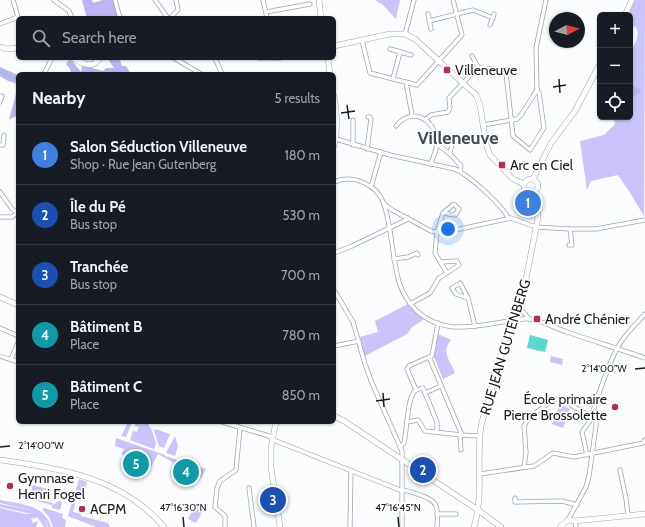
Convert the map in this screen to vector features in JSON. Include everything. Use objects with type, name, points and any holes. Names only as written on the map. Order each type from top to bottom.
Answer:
[{"type":"street","points":[[13,0],[18,16]]},
{"type":"street","points":[[54,0],[69,11],[71,16]]},
{"type":"street","points":[[115,0],[119,16]]},
{"type":"street","points":[[155,0],[167,16]]},
{"type":"street","points":[[171,16],[178,10],[176,0]]},
{"type":"street","points":[[263,0],[267,16]]},
{"type":"street","points":[[319,0],[321,16]]},
{"type":"street","points":[[405,34],[414,0]]},
{"type":"street","points":[[362,40],[370,73],[417,85],[462,35],[453,0]]},
{"type":"street","points":[[478,67],[499,68],[506,73],[513,136],[530,150],[544,128],[539,93],[537,90],[536,48],[546,0]]},
{"type":"street","points":[[627,12],[632,0]]},
{"type":"street","points":[[266,12],[310,4]]},
{"type":"street","points":[[429,21],[473,10],[494,16],[490,25]]},
{"type":"street","points":[[428,14],[431,29]]},
{"type":"street","points":[[0,24],[16,18]]},
{"type":"street","points":[[336,46],[390,34],[405,34],[415,39],[473,91],[479,100],[486,144],[490,155],[513,179],[524,184],[526,191],[533,193],[536,191],[538,186],[537,182],[533,179]]},
{"type":"street","points":[[0,48],[9,51],[16,49]]},
{"type":"street","points":[[390,49],[411,55]]},
{"type":"street","points":[[393,79],[400,52]]},
{"type":"street","points":[[472,56],[478,67]]},
{"type":"street","points":[[45,72],[51,60]]},
{"type":"street","points":[[76,60],[90,65],[96,64],[99,60]]},
{"type":"street","points":[[177,60],[198,72]]},
{"type":"street","points":[[216,60],[221,72]]},
{"type":"street","points":[[328,60],[330,72]]},
{"type":"street","points":[[425,120],[430,115],[448,112],[450,108],[449,98],[478,67]]},
{"type":"street","points":[[524,184],[529,179],[533,179],[551,143],[575,111],[597,70]]},
{"type":"street","points":[[406,82],[412,115]]},
{"type":"street","points":[[483,124],[517,119],[537,90]]},
{"type":"street","points":[[0,96],[2,96],[0,102]]},
{"type":"street","points":[[396,126],[404,118],[412,115],[425,120],[435,129],[437,144],[432,164]]},
{"type":"street","points":[[367,148],[371,119],[368,117]]},
{"type":"street","points":[[353,120],[353,144]]},
{"type":"street","points":[[336,121],[336,139],[381,152],[460,171],[487,194],[509,218]]},
{"type":"street","points":[[0,145],[3,145],[4,135]]},
{"type":"street","points":[[450,154],[453,138]]},
{"type":"street","points":[[437,144],[450,154],[461,166],[460,171]]},
{"type":"street","points":[[371,187],[381,152]]},
{"type":"street","points":[[336,182],[352,179],[364,183],[371,187],[383,203],[392,210],[431,231],[437,232],[464,229],[509,218],[536,227],[570,229],[596,229],[645,220]]},
{"type":"street","points":[[0,192],[16,212]]},
{"type":"street","name":"RUE JEAN GUTENBERG","points":[[474,527],[478,511],[480,474],[479,436],[511,321],[524,288],[538,212],[533,193]]},
{"type":"street","points":[[383,203],[386,212],[394,259],[402,289],[410,304],[422,315],[438,323],[456,328],[529,319],[645,358]]},
{"type":"street","points":[[386,212],[392,210]]},
{"type":"street","points":[[443,213],[437,232],[436,253],[447,272]]},
{"type":"street","points":[[0,217],[12,217],[16,214]]},
{"type":"street","points":[[336,252],[352,246],[408,218]]},
{"type":"street","points":[[570,229],[570,245],[577,244]]},
{"type":"street","points":[[394,259],[408,257],[416,253],[418,255]]},
{"type":"street","points":[[410,304],[430,293],[439,278],[459,265],[457,261],[441,262]]},
{"type":"street","points":[[468,298],[456,294],[452,288],[460,283],[468,298],[475,326]]},
{"type":"street","points":[[336,293],[353,322],[372,383],[400,447],[403,460],[402,527]]},
{"type":"street","points":[[0,297],[16,304]]},
{"type":"street","points":[[520,299],[522,310],[529,319]]},
{"type":"street","points":[[587,455],[582,432],[592,418],[605,376],[617,348],[631,329],[645,314]]},
{"type":"street","points":[[416,390],[408,369],[409,366],[432,356],[438,323]]},
{"type":"street","points":[[0,328],[16,335]]},
{"type":"street","points":[[336,346],[359,341]]},
{"type":"street","points":[[11,359],[16,348]]},
{"type":"street","points":[[0,356],[16,361]]},
{"type":"street","points":[[429,357],[461,435],[460,450]]},
{"type":"street","points":[[425,393],[441,386]]},
{"type":"street","points":[[400,447],[404,443],[410,402],[416,390],[423,388],[437,422],[436,432]]},
{"type":"street","points":[[524,467],[526,453],[524,426],[528,419],[552,400],[555,399],[569,404],[592,418],[596,424],[586,486],[568,520],[560,527]]},
{"type":"street","points":[[336,417],[403,460],[501,527]]},
{"type":"street","points":[[407,422],[418,420],[424,431],[479,436]]},
{"type":"street","points":[[228,424],[269,436],[351,470],[402,490],[412,492],[432,501],[435,504],[437,514],[437,527]]},
{"type":"street","points":[[276,424],[272,438],[272,476],[281,527]]},
{"type":"street","points":[[225,527],[226,518],[224,514],[215,507],[216,496],[220,481],[236,470],[240,428]]},
{"type":"street","points":[[480,474],[534,466],[553,452],[574,457],[643,443],[645,440]]},
{"type":"street","points":[[0,460],[60,470],[103,482],[144,506],[164,527]]},
{"type":"street","points":[[350,527],[351,470]]},
{"type":"street","points":[[620,470],[628,515]]},
{"type":"street","points":[[249,488],[254,527]]},
{"type":"street","points":[[515,498],[514,502],[562,501],[577,505]]},
{"type":"street","points":[[437,514],[456,514]]},
{"type":"street","points":[[568,520],[575,521],[645,514]]},
{"type":"street","points":[[575,521],[576,527]]},
{"type":"shaded area","points":[[82,0],[92,0],[93,3],[103,0],[113,0],[118,16],[86,16]]},
{"type":"shaded area","points":[[375,0],[400,0],[396,19],[383,5]]},
{"type":"shaded area","points":[[634,0],[645,0],[644,216],[618,175],[591,181],[587,190],[580,141],[604,135],[615,124],[614,120],[633,120],[633,97],[642,92],[633,83],[633,46],[637,37],[637,31],[633,26],[633,12],[630,12]]},
{"type":"shaded area","points":[[69,60],[73,62],[81,72],[71,72],[66,64]]},
{"type":"shaded area","points":[[108,60],[120,60],[122,66],[126,66],[130,72],[81,72],[82,65],[103,71],[106,68],[114,68]]},
{"type":"shaded area","points":[[0,67],[16,74],[16,83],[8,81],[0,76]]},
{"type":"shaded area","points":[[633,83],[642,92],[633,97]]},
{"type":"shaded area","points":[[16,94],[16,116],[9,120]]},
{"type":"shaded area","points":[[408,304],[424,319],[412,327],[407,334],[365,356],[360,337],[378,332],[375,321]]},
{"type":"shaded area","points":[[438,334],[451,340],[447,348],[447,356],[455,373],[443,379],[434,357]]},
{"type":"shaded area","points":[[551,356],[563,359],[562,365],[550,362]]},
{"type":"shaded area","points":[[560,404],[570,409],[563,428],[552,424]]},
{"type":"shaded area","points":[[127,424],[131,424],[126,437],[121,436]]},
{"type":"shaded area","points":[[136,424],[148,424],[156,443],[154,449],[130,440],[133,431],[137,432],[139,427],[135,426]]},
{"type":"shaded area","points":[[155,429],[170,434],[164,448],[159,446],[154,431]]},
{"type":"shaded area","points":[[175,436],[178,446],[175,456],[166,453]]},
{"type":"shaded area","points":[[116,438],[206,469],[201,478],[158,454],[150,469],[121,454],[124,449],[115,446]]},
{"type":"shaded area","points":[[79,479],[87,482],[85,492],[76,490]]},
{"type":"shaded area","points":[[33,485],[50,490],[48,499],[30,494]]},
{"type":"shaded area","points":[[22,495],[53,503],[53,505],[59,501],[62,502],[60,510],[52,508],[52,505],[22,497]]},
{"type":"shaded area","points":[[73,499],[76,500],[73,512],[81,514],[81,516],[108,523],[110,527],[96,527],[68,516]]},
{"type":"shaded area","points":[[0,500],[23,504],[37,509],[48,519],[51,527],[48,527],[46,520],[47,527],[44,527],[37,517],[31,519],[33,523],[38,521],[36,527],[0,527],[0,508],[31,514],[0,507],[0,504],[35,511],[0,503]]},
{"type":"shaded area","points":[[196,504],[204,509],[196,523],[188,519]]},
{"type":"shaded area","points":[[44,508],[63,514],[62,518],[66,520],[65,527],[53,527],[49,517],[42,509]]},
{"type":"water","points":[[530,335],[548,340],[545,352],[527,348]]},
{"type":"waterway","points":[[0,72],[16,79]]},
{"type":"place","name":"Villeneuve","points":[[447,70]]},
{"type":"place","name":"Arc en Ciel","points":[[502,165]]},
{"type":"place","name":"Salon Séduction Villeneuve","points":[[528,203]]},
{"type":"place","name":"André Chénier","points":[[537,319]]},
{"type":"place","name":"École primaire Pierre Brossolette","points":[[615,407]]},
{"type":"place","name":"Bâtiment C","points":[[136,464]]},
{"type":"place","name":"Île du Pé","points":[[423,470]]},
{"type":"place","name":"Bâtiment B","points":[[186,472]]},
{"type":"place","name":"Gymnase Henri Fogel","points":[[10,486]]},
{"type":"place","name":"Tranchée","points":[[273,500]]},
{"type":"place","name":"ACPM","points":[[82,509]]},
{"type":"district","name":"Villeneuve","points":[[458,138]]}]
